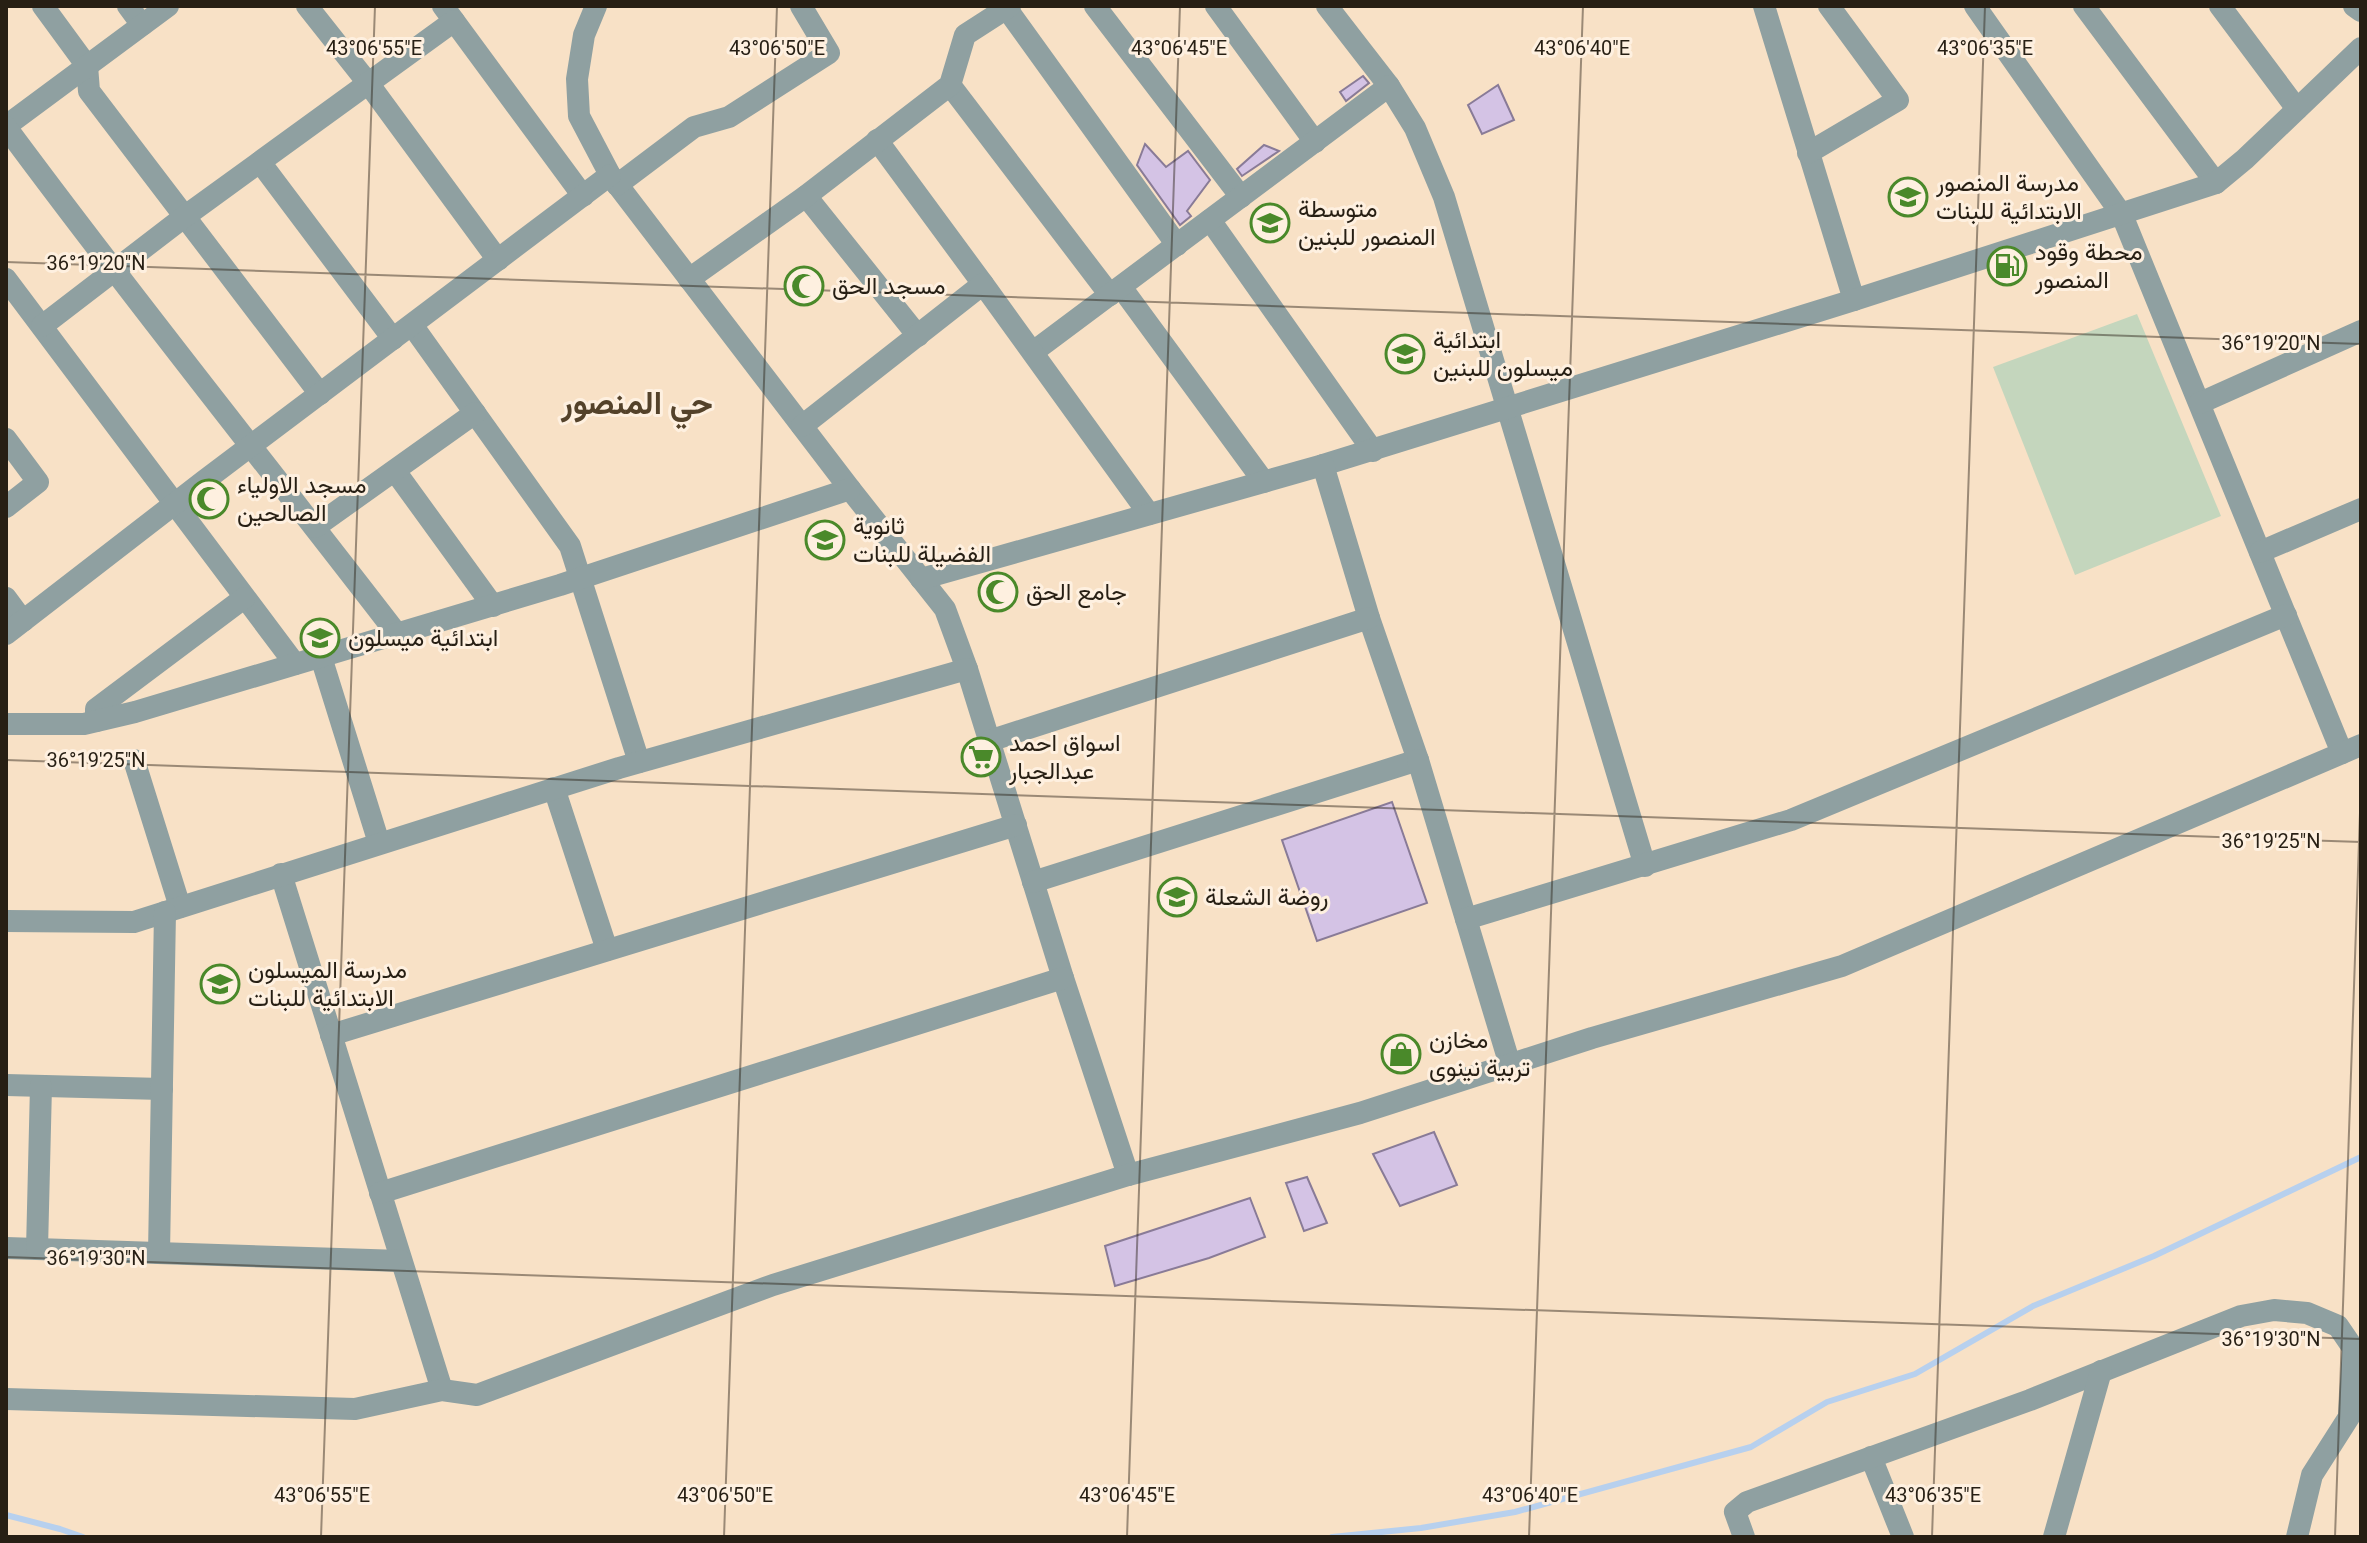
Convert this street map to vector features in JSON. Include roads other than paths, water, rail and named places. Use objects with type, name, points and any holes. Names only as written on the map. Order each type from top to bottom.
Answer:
[{"type":"street","points":[[43,6],[87,66],[89,91],[320,394]]},
{"type":"street","points":[[128,6],[142,25]]},
{"type":"street","points":[[168,6],[6,127],[113,271],[397,634]]},
{"type":"street","points":[[307,6],[368,83],[498,260]]},
{"type":"street","points":[[596,6],[584,35],[577,79],[579,116],[614,180],[945,609],[967,669],[1128,1175]]},
{"type":"street","points":[[6,598],[15,628],[173,504],[583,196],[614,180],[694,127],[729,117],[829,53],[801,6]]},
{"type":"street","points":[[1095,6],[1241,197]]},
{"type":"street","points":[[1216,6],[1315,142]]},
{"type":"street","points":[[1327,6],[1389,86],[1415,128],[1444,197],[1645,866]]},
{"type":"street","points":[[1764,6],[1854,300]]},
{"type":"street","points":[[1808,153],[1898,100],[1829,6]]},
{"type":"street","points":[[6,1399],[355,1409],[442,1390],[477,1395],[773,1285],[1128,1175],[1360,1113],[1592,1038],[1842,966],[2352,749],[2286,615],[2122,215],[1975,6]]},
{"type":"street","points":[[2084,6],[2216,183]]},
{"type":"street","points":[[2220,6],[2297,109]]},
{"type":"street","points":[[2354,6],[2361,11]]},
{"type":"street","points":[[689,279],[806,196],[950,85],[965,35],[1008,8],[1177,245]]},
{"type":"street","points":[[42,326],[184,217],[368,83],[448,13],[583,196]]},
{"type":"street","points":[[921,579],[1373,451],[2216,183],[2361,48]]},
{"type":"street","points":[[950,85],[1264,482]]},
{"type":"street","points":[[1033,352],[1389,86]]},
{"type":"street","points":[[877,140],[1149,514]]},
{"type":"street","points":[[260,162],[393,339]]},
{"type":"street","points":[[806,196],[918,336]]},
{"type":"street","points":[[1210,220],[1373,451]]},
{"type":"street","points":[[6,279],[295,664]]},
{"type":"street","points":[[802,426],[983,284]]},
{"type":"street","points":[[412,325],[570,546],[639,762]]},
{"type":"street","points":[[2200,403],[2361,331]]},
{"type":"street","points":[[315,527],[475,413]]},
{"type":"street","points":[[6,439],[38,482],[6,507]]},
{"type":"street","points":[[1323,465],[1369,618],[1418,760],[1510,1065]]},
{"type":"street","points":[[395,471],[493,606]]},
{"type":"street","points":[[6,724],[84,724],[96,721],[581,579],[850,489]]},
{"type":"street","points":[[2260,552],[2361,509]]},
{"type":"street","points":[[96,721],[96,709],[244,598]]},
{"type":"street","points":[[1466,919],[1791,820],[2286,615]]},
{"type":"street","points":[[989,741],[1369,618]]},
{"type":"street","points":[[321,657],[379,843]]},
{"type":"street","points":[[6,921],[134,922],[639,762],[967,669]]},
{"type":"street","points":[[134,760],[172,910],[162,1089],[159,1253]]},
{"type":"street","points":[[1033,882],[1418,760]]},
{"type":"street","points":[[554,788],[607,950]]},
{"type":"street","points":[[331,1035],[1016,825]]},
{"type":"street","points":[[281,874],[442,1390]]},
{"type":"street","points":[[380,1193],[1063,978]]},
{"type":"street","points":[[6,1085],[162,1089]]},
{"type":"street","points":[[37,1249],[41,1086]]},
{"type":"street","points":[[6,1248],[401,1261]]},
{"type":"street","points":[[1744,1537],[1735,1512],[1747,1502],[2241,1316],[2274,1310],[2307,1313],[2338,1326],[2353,1348],[2349,1417],[2312,1475],[2297,1537]]},
{"type":"street","points":[[2054,1537],[2101,1371]]},
{"type":"street","points":[[1871,1457],[1903,1537]]},
{"type":"waterway","points":[[1332,1537],[1421,1528],[1515,1512],[1751,1447],[1827,1402],[1915,1374],[2033,1306],[2154,1256],[2361,1157]]},
{"type":"waterway","points":[[6,1515],[83,1537]]},
{"type":"place","name":"مدرسة المنصور الابتدائية للبنات","points":[[1908,197]]},
{"type":"place","name":"متوسطة المنصور للبنين","points":[[1270,223]]},
{"type":"place","name":"محطة وقود المنصور","points":[[2007,266]]},
{"type":"place","name":"مسجد الحق","points":[[804,286]]},
{"type":"place","name":"ابتدائية ميسلون للبنين","points":[[1405,354]]},
{"type":"place","name":"مسجد الاولياء الصالحين","points":[[209,499]]},
{"type":"place","name":"ثانوية الفضيلة للبنات","points":[[825,540]]},
{"type":"place","name":"جامع الحق","points":[[998,592]]},
{"type":"place","name":"ابتدائية ميسلون","points":[[320,638]]},
{"type":"place","name":"اسواق احمد عبدالجبار","points":[[981,757]]},
{"type":"place","name":"روضة الشعلة","points":[[1177,897]]},
{"type":"place","name":"مدرسة الميسلون الابتدائية للبنات","points":[[220,984]]},
{"type":"place","name":"مخازن تربية نينوى","points":[[1401,1054]]},
{"type":"district","name":"حي المنصور","points":[[637,403]]}]
